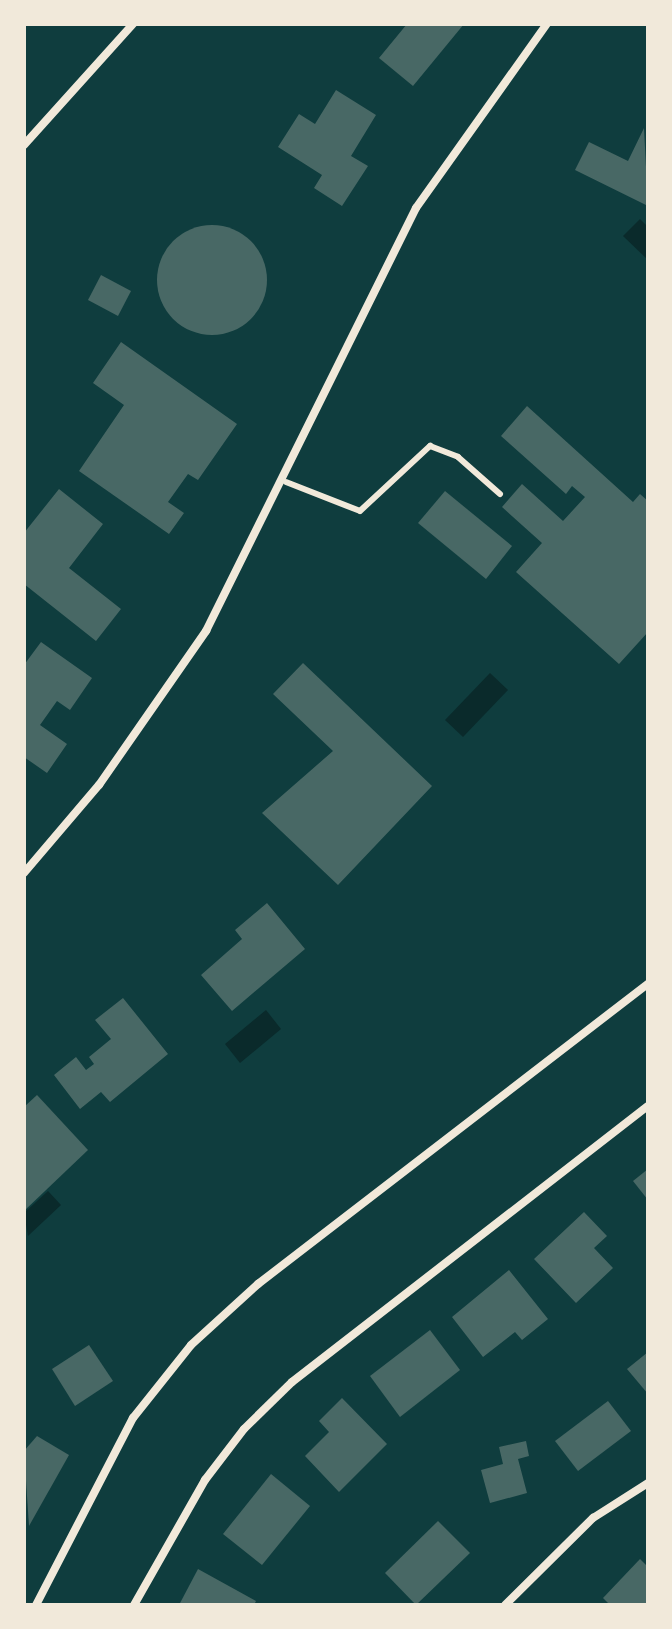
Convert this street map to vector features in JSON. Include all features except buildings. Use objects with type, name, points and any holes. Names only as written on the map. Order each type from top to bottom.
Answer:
[{"type":"street","points":[[24,145],[133,24]]},
{"type":"street","points":[[24,873],[99,785],[206,631],[286,482],[416,208],[547,24]]},
{"type":"street","points":[[36,1605],[133,1418],[191,1345],[258,1284],[648,984]]},
{"type":"street","points":[[134,1605],[205,1480],[244,1429],[292,1382],[648,1106]]},
{"type":"street","points":[[505,1605],[593,1518],[648,1483]]},
{"type":"lane","points":[[286,482],[360,511],[430,446],[458,457],[500,494]]},
{"type":"water","points":[[640,219],[648,227],[648,260],[623,236]]},
{"type":"water","points":[[490,673],[508,690],[463,737],[445,720]]},
{"type":"water","points":[[266,1010],[281,1029],[240,1063],[225,1044]]},
{"type":"water","points":[[48,1191],[61,1205],[28,1236],[24,1213]]}]
